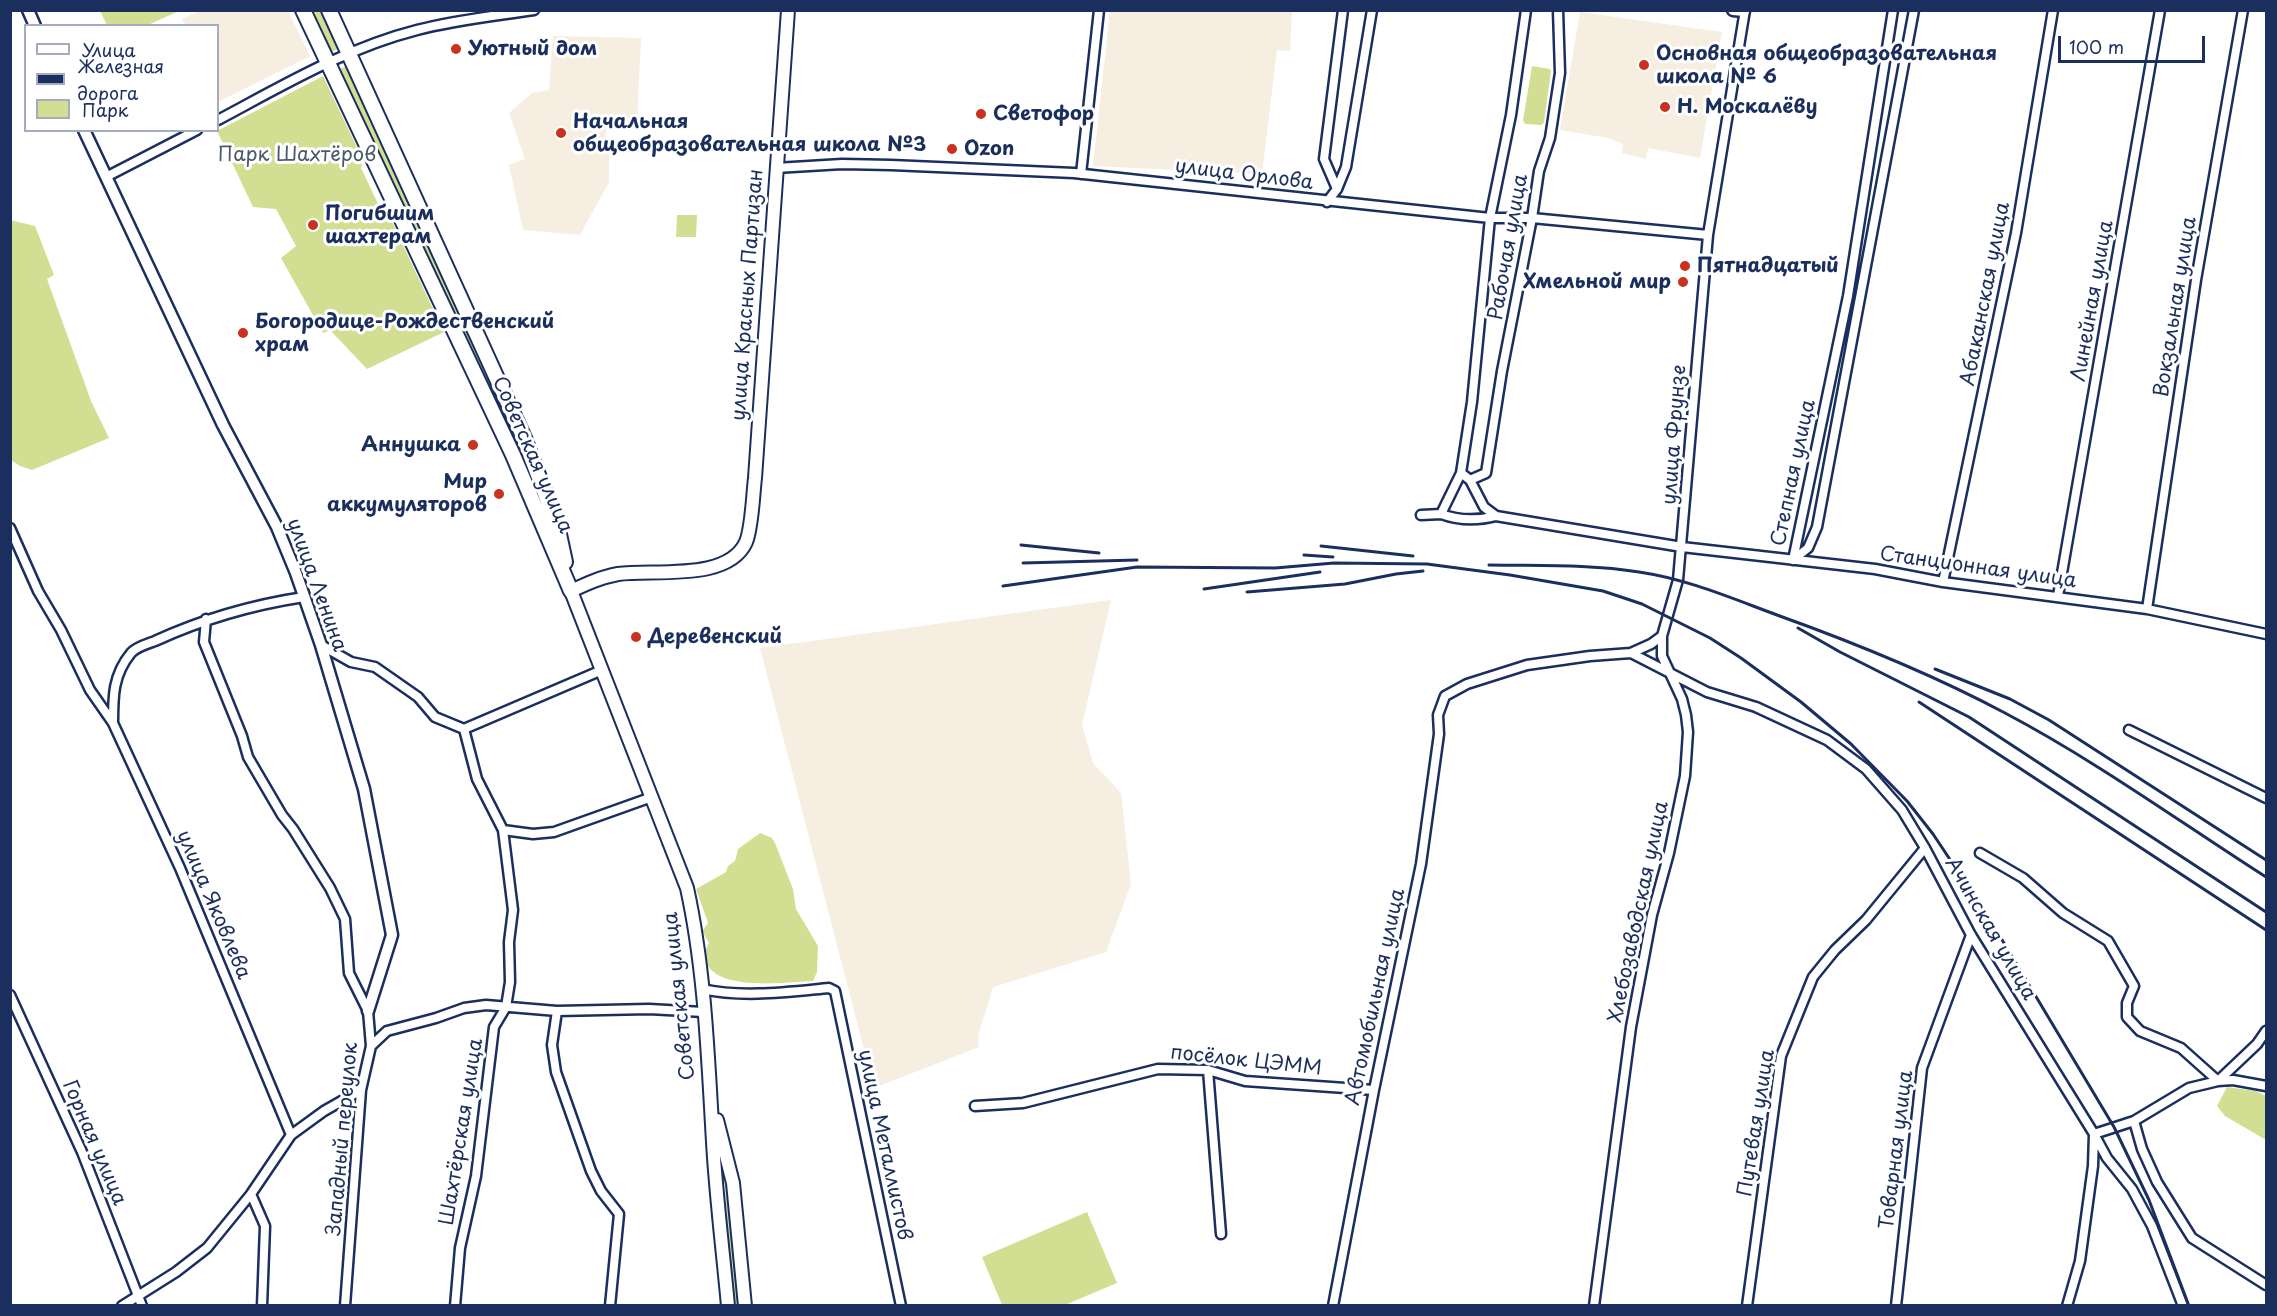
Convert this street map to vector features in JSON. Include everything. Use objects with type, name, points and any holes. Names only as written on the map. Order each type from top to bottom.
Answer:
[{"type":"main road","name":"Советская улица","points":[[303,10],[513,455],[571,591],[687,888],[694,920],[702,989],[713,1145],[728,1305]]},
{"type":"main road","name":"Советская улица","points":[[329,10],[524,438],[557,525],[571,591]]},
{"type":"main road","name":"улица Красных Партизан","points":[[571,591],[596,579],[620,574],[693,570],[716,566],[737,555],[747,540],[755,478],[788,10]]},
{"type":"main road","name":"Советская улица","points":[[710,1095],[733,1183],[744,1305]]},
{"type":"street","points":[[28,10],[34,24]]},
{"type":"street","points":[[219,119],[327,63],[415,30],[534,10]]},
{"type":"street","points":[[1081,174],[1099,10]]},
{"type":"street","points":[[1337,189],[1324,159],[1343,10]]},
{"type":"street","points":[[1327,201],[1337,189],[1346,167],[1372,10]]},
{"type":"street","name":"Рабочая улица","points":[[1441,514],[1461,474],[1472,402],[1490,218],[1510,115],[1526,10]]},
{"type":"street","name":"Рабочая улица","points":[[1470,480],[1486,473],[1502,371],[1539,171],[1550,138],[1560,73],[1558,10]]},
{"type":"street","points":[[1733,10],[1745,11]]},
{"type":"street","name":"Степная улица","points":[[1793,560],[1848,296],[1893,10]]},
{"type":"street","name":"Степная улица","points":[[1793,560],[1808,548],[1817,527],[1914,10]]},
{"type":"street","name":"Абаканская улица","points":[[1943,582],[2016,233],[2053,10]]},
{"type":"street","name":"Линейная улица","points":[[2058,596],[2160,10]]},
{"type":"street","name":"Вокзальная улица","points":[[2146,609],[2196,280],[2243,10]]},
{"type":"street","name":"улица Фрунзе","points":[[1662,636],[1673,602],[1682,548],[1708,235],[1745,11]]},
{"type":"street","name":"улица Ленина","points":[[85,132],[223,425],[277,527],[321,645],[364,789],[392,935],[368,1011]]},
{"type":"street","points":[[106,177],[193,132]]},
{"type":"street","name":"улица Орлова","points":[[776,168],[842,164],[1081,174],[1490,218],[1532,218],[1708,235]]},
{"type":"street","points":[[1461,474],[1470,480],[1484,507],[1496,516]]},
{"type":"street","points":[[1421,515],[1441,514],[1454,519],[1471,520],[1496,516],[1682,548]]},
{"type":"street","name":"улица Яковлева","points":[[10,528],[38,591],[62,630],[90,690],[113,723],[180,868],[291,1135]]},
{"type":"street","name":"Станционная улица","points":[[1682,548],[1875,569],[1943,582],[2146,609],[2266,634]]},
{"type":"street","points":[[113,723],[113,690],[122,667],[132,651],[206,619],[270,602],[304,597]]},
{"type":"street","name":"Западный переулок","points":[[206,619],[204,642],[242,736],[248,757],[282,815],[330,888],[345,919],[350,973],[368,1011],[370,1046],[361,1090],[345,1305]]},
{"type":"street","points":[[1631,653],[1662,636]]},
{"type":"street","name":"Хлебозаводская улица","points":[[1594,1305],[1631,1027],[1652,915],[1669,853],[1685,776],[1688,732],[1686,715],[1682,699],[1662,656],[1662,636]]},
{"type":"street","points":[[321,645],[351,662],[375,667],[418,697],[435,717],[464,729],[602,670]]},
{"type":"street","name":"Ачинская улица","points":[[1631,653],[1707,692],[1756,707],[1827,740],[1866,768],[1902,810],[1971,935],[2107,1158],[2133,1189],[2152,1226],[2183,1305]]},
{"type":"street","name":"Автомобильная улица","points":[[1333,1305],[1374,1089],[1421,864],[1439,734],[1438,715],[1445,696],[1467,684],[1527,665],[1631,653]]},
{"type":"street","name":"Шахтёрская улица","points":[[455,1305],[460,1248],[476,1176],[494,1027],[506,1007],[510,982],[509,942],[513,910],[503,830],[477,779],[464,729]]},
{"type":"street","points":[[2129,730],[2266,798]]},
{"type":"street","points":[[503,830],[533,834],[554,831],[651,797]]},
{"type":"street","name":"Путевая улица","points":[[1747,1305],[1781,1056],[1813,977],[1835,950],[1866,920],[1925,848]]},
{"type":"street","points":[[1980,853],[2023,878],[2063,913],[2108,941],[2134,987],[2127,1002],[2127,1017],[2140,1031],[2181,1048],[2218,1081]]},
{"type":"street","name":"Товарная улица","points":[[1896,1305],[1923,1068],[1971,935]]},
{"type":"street","name":"улица Металлистов","points":[[702,989],[720,993],[765,993],[829,988],[835,991],[901,1305]]},
{"type":"street","name":"Горная улица","points":[[10,995],[82,1152],[142,1305]]},
{"type":"street","points":[[370,1046],[387,1031],[464,1008],[486,1005],[557,1011],[649,1009],[703,1012]]},
{"type":"street","points":[[557,1011],[552,1045],[556,1072],[591,1171],[601,1191],[619,1214],[610,1305]]},
{"type":"street","points":[[2218,1081],[2257,1044],[2266,1031]]},
{"type":"street","name":"посёлок ЦЭММ","points":[[975,1107],[1023,1104],[1158,1069],[1208,1070],[1245,1081],[1374,1089]]},
{"type":"street","points":[[1208,1070],[1221,1233]]},
{"type":"street","points":[[2067,1305],[2080,1262],[2093,1166],[2094,1134],[2134,1121],[2189,1088],[2233,1080],[2266,1086]]},
{"type":"street","points":[[122,1305],[176,1272],[207,1248],[251,1194],[291,1135],[324,1111],[361,1090]]},
{"type":"street","points":[[2134,1121],[2142,1149],[2157,1182],[2192,1238],[2266,1285]]},
{"type":"street","points":[[251,1194],[265,1226],[262,1305]]},
{"type":"shaded area","points":[[199,11],[288,11],[310,56],[219,102],[219,24],[184,24],[182,19]]},
{"type":"shaded area","points":[[1110,11],[1292,11],[1290,51],[1277,50],[1262,174],[1093,166]]},
{"type":"shaded area","name":"Основная общеобразовательная школа № 6","points":[[1580,12],[1722,32],[1700,158],[1648,148],[1646,159],[1622,153],[1623,144],[1608,138],[1560,130]]},
{"type":"shaded area","name":"Начальная общеобразовательная школа №3","points":[[553,36],[641,38],[637,122],[607,119],[605,144],[609,145],[609,182],[580,235],[523,230],[509,165],[525,159],[509,113],[532,93],[549,90]]},
{"type":"shaded area","points":[[1111,600],[1082,725],[1093,763],[1121,793],[1131,884],[1106,952],[993,987],[978,1036],[979,1047],[874,1088],[760,648]]},
{"type":"green space","points":[[100,11],[179,11],[150,24],[106,24]]},
{"type":"green space","points":[[309,11],[324,11],[342,47],[329,53]]},
{"type":"green space","points":[[349,65],[519,437],[512,439],[337,70]]},
{"type":"green space","points":[[1532,66],[1551,71],[1544,123],[1541,125],[1525,124],[1523,120]]},
{"type":"green space","name":"Парк Шахтёров","points":[[323,76],[363,160],[361,168],[384,216],[392,222],[444,332],[367,369],[330,330],[323,333],[281,258],[296,246],[276,209],[253,207],[217,132]]},
{"type":"green space","points":[[677,215],[697,215],[696,237],[676,237]]},
{"type":"green space","points":[[10,220],[35,226],[54,275],[47,279],[91,401],[109,438],[32,470],[11,460]]},
{"type":"green space","points":[[760,833],[772,838],[775,843],[793,889],[796,909],[818,946],[817,972],[813,981],[742,982],[716,974],[708,966],[704,953],[709,943],[702,931],[708,923],[696,889],[726,872],[728,866],[735,861],[738,849]]},
{"type":"green space","points":[[2227,1087],[2256,1091],[2266,1096],[2266,1140],[2225,1116],[2217,1106]]},
{"type":"green space","points":[[724,1173],[731,1211],[738,1305],[734,1305],[732,1295]]},
{"type":"green space","points":[[1087,1212],[1117,1283],[1065,1305],[1002,1305],[982,1257]]},
{"type":"railway","points":[[1021,545],[1099,553]]},
{"type":"railway","points":[[1321,546],[1413,556]]},
{"type":"railway","points":[[1304,555],[1333,557]]},
{"type":"railway","points":[[1023,563],[1137,560]]},
{"type":"railway","points":[[1003,586],[1137,567],[1275,568],[1334,563],[1427,564],[1603,591],[1642,604],[1710,638],[1801,702],[1851,744],[1907,801],[1933,834],[1989,918],[2114,1127],[2149,1200],[2189,1306]]},
{"type":"railway","points":[[1489,565],[1621,569],[1657,575],[1709,590],[1864,648],[1950,685],[2039,732],[2105,771],[2266,877]]},
{"type":"railway","points":[[1247,592],[1345,584],[1423,571]]},
{"type":"railway","points":[[1204,589],[1320,572]]},
{"type":"railway","points":[[1798,628],[1840,652],[1969,717],[2266,912]]},
{"type":"railway","points":[[1935,669],[2010,699],[2049,720],[2266,860]]},
{"type":"railway","points":[[1919,702],[2266,930]]},
{"type":"place","name":"Уютный дом","points":[[456,49]]},
{"type":"place","name":"Основная общеобразовательная школа № 6","points":[[1644,65]]},
{"type":"place","name":"Н. Москалёву","points":[[1665,107]]},
{"type":"place","name":"Светофор","points":[[981,114]]},
{"type":"place","name":"Начальная общеобразовательная школа №3","points":[[561,133]]},
{"type":"place","name":"Ozon","points":[[952,149]]},
{"type":"place","name":"Погибшим шахтерам","points":[[313,225]]},
{"type":"place","name":"Пятнадцатый","points":[[1685,266]]},
{"type":"place","name":"Хмельной мир","points":[[1683,282]]},
{"type":"place","name":"Богородице-Рождественский храм","points":[[243,333]]},
{"type":"place","name":"Аннушка","points":[[473,445]]},
{"type":"place","name":"Мир аккумуляторов","points":[[499,494]]},
{"type":"place","name":"Деревенский","points":[[636,637]]}]
